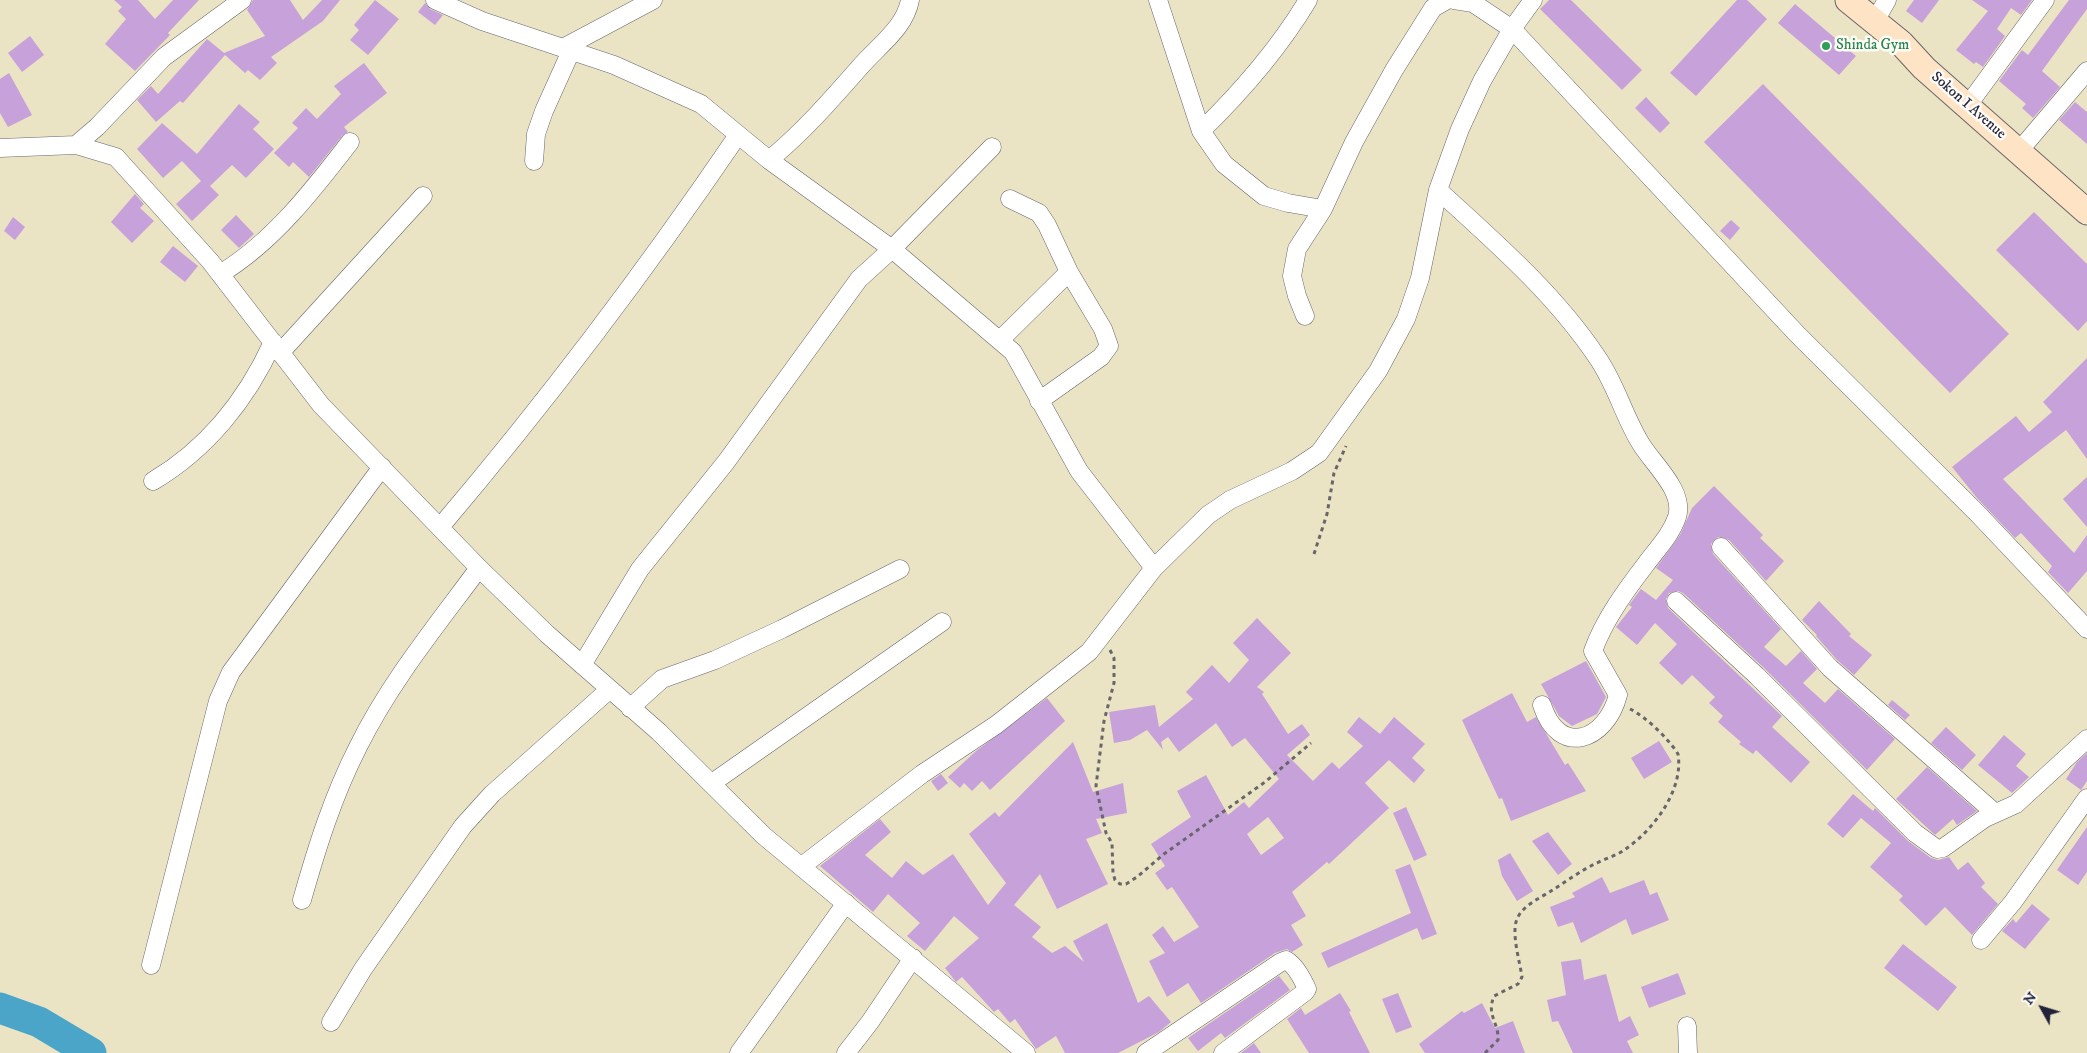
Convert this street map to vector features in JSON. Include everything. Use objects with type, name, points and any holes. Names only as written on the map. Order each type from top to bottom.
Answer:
[{"type":"street","points":[[76,145],[97,127],[164,58],[242,0]]},
{"type":"street","points":[[436,0],[482,21],[614,65],[701,104],[769,160],[892,249],[1000,340],[1017,359],[1079,471],[1154,568]]},
{"type":"street","points":[[534,161],[536,134],[567,50],[653,0]]},
{"type":"street","points":[[769,160],[791,142],[893,33],[906,15],[910,0]]},
{"type":"street","points":[[1158,0],[1201,132],[1224,164],[1264,196],[1288,203],[1324,208]]},
{"type":"street","points":[[1201,132],[1266,63],[1290,30],[1308,0]]},
{"type":"street","points":[[1306,316],[1297,296],[1292,276],[1297,249],[1324,208],[1354,142],[1394,70],[1433,8],[1447,0]]},
{"type":"street","points":[[1454,0],[1473,3],[1512,29],[1797,334],[1977,513],[2087,629]]},
{"type":"street","points":[[802,866],[922,774],[996,725],[1089,652],[1154,568],[1208,515],[1230,500],[1292,472],[1318,453],[1378,371],[1406,319],[1420,278],[1438,190],[1464,121],[1482,81],[1512,29],[1533,0]]},
{"type":"street","name":"Sokon I Avenue","points":[[1848,0],[1881,11],[1968,105],[2087,212]]},
{"type":"street","points":[[1968,105],[2045,0]]},
{"type":"street","points":[[2019,151],[2087,71]]},
{"type":"street","points":[[441,526],[495,462],[626,292],[738,135]]},
{"type":"street","points":[[220,274],[242,261],[266,238],[317,184],[350,142]]},
{"type":"street","points":[[0,148],[76,145],[116,157],[166,210],[220,274],[322,405],[441,526],[479,568],[712,783],[740,814],[1026,1053]]},
{"type":"street","points":[[582,665],[640,569],[731,455],[859,279],[892,249],[992,146]]},
{"type":"street","points":[[1438,190],[1515,261],[1579,331],[1611,381],[1641,444],[1675,493],[1678,515],[1666,538],[1614,610],[1593,651],[1618,696],[1614,712],[1604,725],[1592,733],[1578,738],[1566,736],[1556,731],[1547,720],[1542,705]]},
{"type":"street","points":[[153,481],[175,468],[208,439],[236,406],[276,348],[423,196]]},
{"type":"street","points":[[1010,199],[1039,213],[1056,242],[1069,272],[1103,329],[1109,346],[1101,357],[1039,401]]},
{"type":"street","points":[[1000,340],[1069,272]]},
{"type":"street","points":[[150,965],[218,701],[224,686],[231,672],[251,643],[382,467]]},
{"type":"street","points":[[1721,547],[1830,668],[1995,813]]},
{"type":"street","points":[[302,900],[326,818],[358,746],[386,698],[479,568]]},
{"type":"street","points":[[630,708],[662,679],[714,660],[782,629],[900,569]]},
{"type":"street","points":[[1676,601],[1930,845],[1937,849],[1943,848],[1995,813],[2016,804],[2087,739]]},
{"type":"street","points":[[712,783],[942,622]]},
{"type":"street","points":[[331,1022],[363,969],[462,826],[492,794],[610,689]]},
{"type":"street","points":[[1981,940],[2082,818],[2087,798]]},
{"type":"street","points":[[739,1053],[846,903]]},
{"type":"street","points":[[846,1053],[870,1022],[913,958]]},
{"type":"street","points":[[1146,1053],[1281,962],[1286,960],[1291,963],[1307,990],[1223,1053]]},
{"type":"street","points":[[1687,1026],[1688,1053]]},
{"type":"path","points":[[1314,554],[1327,514],[1334,473],[1346,451],[1346,435],[1343,421]]},
{"type":"path","points":[[1100,638],[1109,647],[1114,658],[1115,672],[1104,721],[1096,786],[1106,833],[1112,843],[1113,873],[1115,880],[1120,884],[1126,884],[1137,877],[1164,854],[1265,782],[1311,743]]},
{"type":"path","points":[[1485,1053],[1498,1040],[1491,1016],[1494,996],[1518,984],[1522,977],[1515,927],[1518,916],[1530,905],[1596,863],[1625,850],[1646,831],[1667,806],[1675,785],[1678,754],[1648,720],[1625,705],[1618,696]]},
{"type":"building","points":[[114,0],[138,0],[155,19],[173,0],[199,0],[168,33],[170,35],[135,71],[105,44],[126,19],[118,11],[122,7]]},
{"type":"building","points":[[253,0],[290,0],[303,20],[322,0],[340,0],[323,21],[271,57],[277,63],[260,80],[248,70],[245,73],[225,55],[183,103],[180,101],[156,122],[137,100],[151,86],[158,94],[207,39],[224,53],[265,36],[247,10]]},
{"type":"building","points":[[375,0],[399,19],[368,55],[350,40],[359,30],[354,25]]},
{"type":"building","points":[[1549,0],[1571,0],[1642,70],[1622,90],[1540,9]]},
{"type":"building","points":[[1737,0],[1747,0],[1767,19],[1696,96],[1670,73]]},
{"type":"building","points":[[1914,0],[1939,0],[1922,23],[1906,11]]},
{"type":"building","points":[[1972,0],[2032,0],[2021,15],[2011,8],[1997,29],[2005,36],[1983,67],[1976,62],[1974,64],[1956,50],[1988,11]]},
{"type":"building","points":[[2069,0],[2087,0],[2087,9],[2042,71],[2060,87],[2033,118],[2022,108],[2026,104],[1999,81],[2022,50],[2028,55]]},
{"type":"building","points":[[425,3],[430,9],[443,15],[435,25],[418,12]]},
{"type":"building","points":[[1795,4],[1856,56],[1839,75],[1778,23]]},
{"type":"building","points":[[30,36],[44,55],[22,72],[8,53]]},
{"type":"building","points":[[364,63],[387,93],[344,127],[348,132],[342,136],[309,177],[293,162],[289,167],[274,153],[298,128],[292,123],[306,108],[317,119],[341,94],[334,86]]},
{"type":"building","points":[[9,73],[32,115],[8,127],[0,113],[0,79]]},
{"type":"building","points":[[1763,84],[2009,334],[1950,393],[1704,142]]},
{"type":"building","points":[[1646,97],[1670,123],[1660,133],[1635,108]]},
{"type":"building","points":[[2075,102],[2087,112],[2087,144],[2059,120]]},
{"type":"building","points":[[239,104],[260,122],[253,129],[274,149],[246,178],[232,165],[210,186],[219,195],[192,221],[176,204],[201,181],[182,161],[163,178],[137,149],[162,123],[197,154]]},
{"type":"building","points":[[135,194],[144,204],[140,208],[154,221],[132,243],[111,222]]},
{"type":"building","points":[[2034,212],[2087,264],[2087,321],[2078,331],[1996,250]]},
{"type":"building","points":[[236,215],[254,234],[239,248],[221,230]]},
{"type":"building","points":[[13,217],[25,227],[15,240],[4,231]]},
{"type":"building","points":[[1731,220],[1740,228],[1730,240],[1720,231]]},
{"type":"building","points":[[173,246],[198,266],[185,282],[160,262]]},
{"type":"building","points":[[2087,358],[2087,459],[2066,430],[2003,479],[2074,553],[2087,535],[2087,571],[2068,593],[2048,572],[2052,566],[2021,533],[2015,538],[1977,498],[1952,467],[2016,416],[2029,432],[2052,412],[2043,402]]},
{"type":"building","points":[[2087,477],[2087,527],[2063,499]]},
{"type":"building","points":[[1714,486],[1763,535],[1760,538],[1784,561],[1766,581],[1729,540],[1718,537],[1711,544],[1713,554],[1781,629],[1764,647],[1786,666],[1801,651],[1817,669],[1803,683],[1825,703],[1838,689],[1895,739],[1867,770],[1764,668],[1683,593],[1678,591],[1669,593],[1666,599],[1668,608],[1782,716],[1772,727],[1810,762],[1791,783],[1756,750],[1753,754],[1739,744],[1741,742],[1718,722],[1723,716],[1709,703],[1715,697],[1692,675],[1682,685],[1659,663],[1677,644],[1655,623],[1637,645],[1616,627],[1632,607],[1629,605],[1641,589],[1656,600],[1673,580],[1656,568],[1680,535],[1692,508]]},
{"type":"building","points":[[1819,601],[1851,634],[1849,636],[1872,655],[1854,675],[1837,660],[1802,620]]},
{"type":"building","points":[[1257,618],[1291,653],[1257,687],[1264,692],[1262,694],[1288,734],[1302,724],[1310,735],[1287,755],[1313,781],[1332,762],[1339,769],[1363,746],[1347,732],[1359,717],[1380,734],[1394,717],[1425,744],[1412,758],[1425,770],[1414,783],[1389,760],[1365,783],[1389,808],[1329,864],[1327,862],[1292,892],[1306,916],[1291,925],[1303,945],[1292,952],[1287,949],[1275,953],[1201,1003],[1188,983],[1167,997],[1149,961],[1165,953],[1152,935],[1163,926],[1174,942],[1199,927],[1172,887],[1167,890],[1155,873],[1165,866],[1151,844],[1191,817],[1177,791],[1206,775],[1228,815],[1244,802],[1249,808],[1279,779],[1245,738],[1232,747],[1216,723],[1179,752],[1168,737],[1161,742],[1163,750],[1147,730],[1130,740],[1114,743],[1109,712],[1155,705],[1159,727],[1193,699],[1186,692],[1212,665],[1229,683],[1249,660],[1233,643]],"holes":[[[1268,817],[1284,838],[1261,855],[1247,834]]]},
{"type":"building","points":[[1586,661],[1606,697],[1597,714],[1572,726],[1559,716],[1541,684]]},
{"type":"building","points":[[1512,693],[1527,722],[1536,717],[1565,765],[1568,763],[1586,791],[1511,821],[1502,798],[1499,799],[1462,720]]},
{"type":"building","points":[[1047,698],[1065,721],[990,790],[982,781],[972,791],[964,783],[960,788],[948,777],[976,751]]},
{"type":"building","points":[[1892,700],[1910,715],[1905,720],[1888,705]]},
{"type":"building","points":[[1946,727],[1976,755],[1962,770],[1931,743]]},
{"type":"building","points":[[2004,735],[2026,754],[2016,766],[2029,777],[2012,793],[1978,765]]},
{"type":"building","points":[[1659,741],[1672,762],[1644,779],[1631,758]]},
{"type":"building","points":[[1073,742],[1093,792],[1123,783],[1127,813],[1096,819],[1102,833],[1086,839],[1108,884],[1057,909],[1040,874],[1014,905],[1041,927],[1032,937],[1052,953],[1065,946],[1084,962],[1073,941],[1107,923],[1138,1003],[1149,996],[1171,1022],[1159,1032],[1118,1053],[1065,1053],[1056,1036],[1036,1049],[1015,1019],[1010,1023],[998,1009],[994,1012],[962,977],[956,982],[945,968],[979,938],[954,916],[925,951],[907,936],[920,923],[888,894],[873,912],[820,866],[880,819],[891,832],[865,855],[892,878],[906,861],[923,875],[953,854],[988,905],[1006,883],[969,834],[995,812],[999,817]]},
{"type":"building","points":[[2087,753],[2087,781],[2081,790],[2066,779],[2077,762]]},
{"type":"building","points":[[1927,767],[1977,811],[1957,825],[1953,819],[1935,835],[1896,799]]},
{"type":"building","points":[[941,774],[948,783],[938,791],[931,781]]},
{"type":"building","points":[[1853,794],[1873,811],[1875,808],[1908,841],[1931,858],[1938,860],[1949,857],[1958,870],[1968,862],[1985,883],[1981,887],[1998,904],[1972,935],[1945,907],[1926,926],[1899,900],[1903,896],[1870,867],[1891,843],[1861,818],[1843,838],[1827,824]]},
{"type":"building","points":[[1406,807],[1427,855],[1414,861],[1393,813]]},
{"type":"building","points":[[2087,827],[2087,872],[2078,885],[2057,870]]},
{"type":"building","points":[[1548,832],[1572,864],[1558,875],[1532,841]]},
{"type":"building","points":[[1510,853],[1533,891],[1517,901],[1502,876],[1498,860]]},
{"type":"building","points":[[1410,864],[1437,934],[1422,940],[1417,928],[1328,968],[1321,953],[1411,913],[1395,870]]},
{"type":"building","points":[[1602,877],[1610,893],[1644,880],[1650,895],[1657,892],[1669,920],[1632,935],[1626,919],[1581,943],[1573,922],[1558,927],[1550,907],[1575,897],[1572,893]]},
{"type":"building","points":[[2032,904],[2050,919],[2025,949],[2002,931],[2013,919],[2016,923]]},
{"type":"building","points":[[1903,944],[1957,987],[1938,1011],[1884,968]]},
{"type":"building","points":[[1581,959],[1584,980],[1606,974],[1619,1022],[1630,1016],[1639,1035],[1627,1041],[1633,1053],[1573,1053],[1558,1021],[1552,1022],[1547,1000],[1566,995],[1561,962]]},
{"type":"building","points":[[1678,973],[1686,994],[1649,1008],[1641,987]]},
{"type":"building","points":[[1279,976],[1290,990],[1225,1038],[1221,1033],[1198,1051],[1188,1038]]},
{"type":"building","points":[[1340,993],[1351,1011],[1349,1012],[1370,1053],[1309,1053],[1287,1019],[1301,1008],[1305,1015]]},
{"type":"building","points":[[1398,993],[1412,1027],[1396,1033],[1382,999]]},
{"type":"building","points":[[1482,1003],[1495,1028],[1513,1021],[1525,1053],[1425,1053],[1419,1044],[1462,1011],[1464,1013]]},
{"type":"building","points":[[1254,1043],[1261,1053],[1241,1053]]},
{"type":"waterway","points":[[0,1008],[39,1022],[91,1053]]},
{"type":"place","name":"Shinda Gym","points":[[1826,46]]}]
